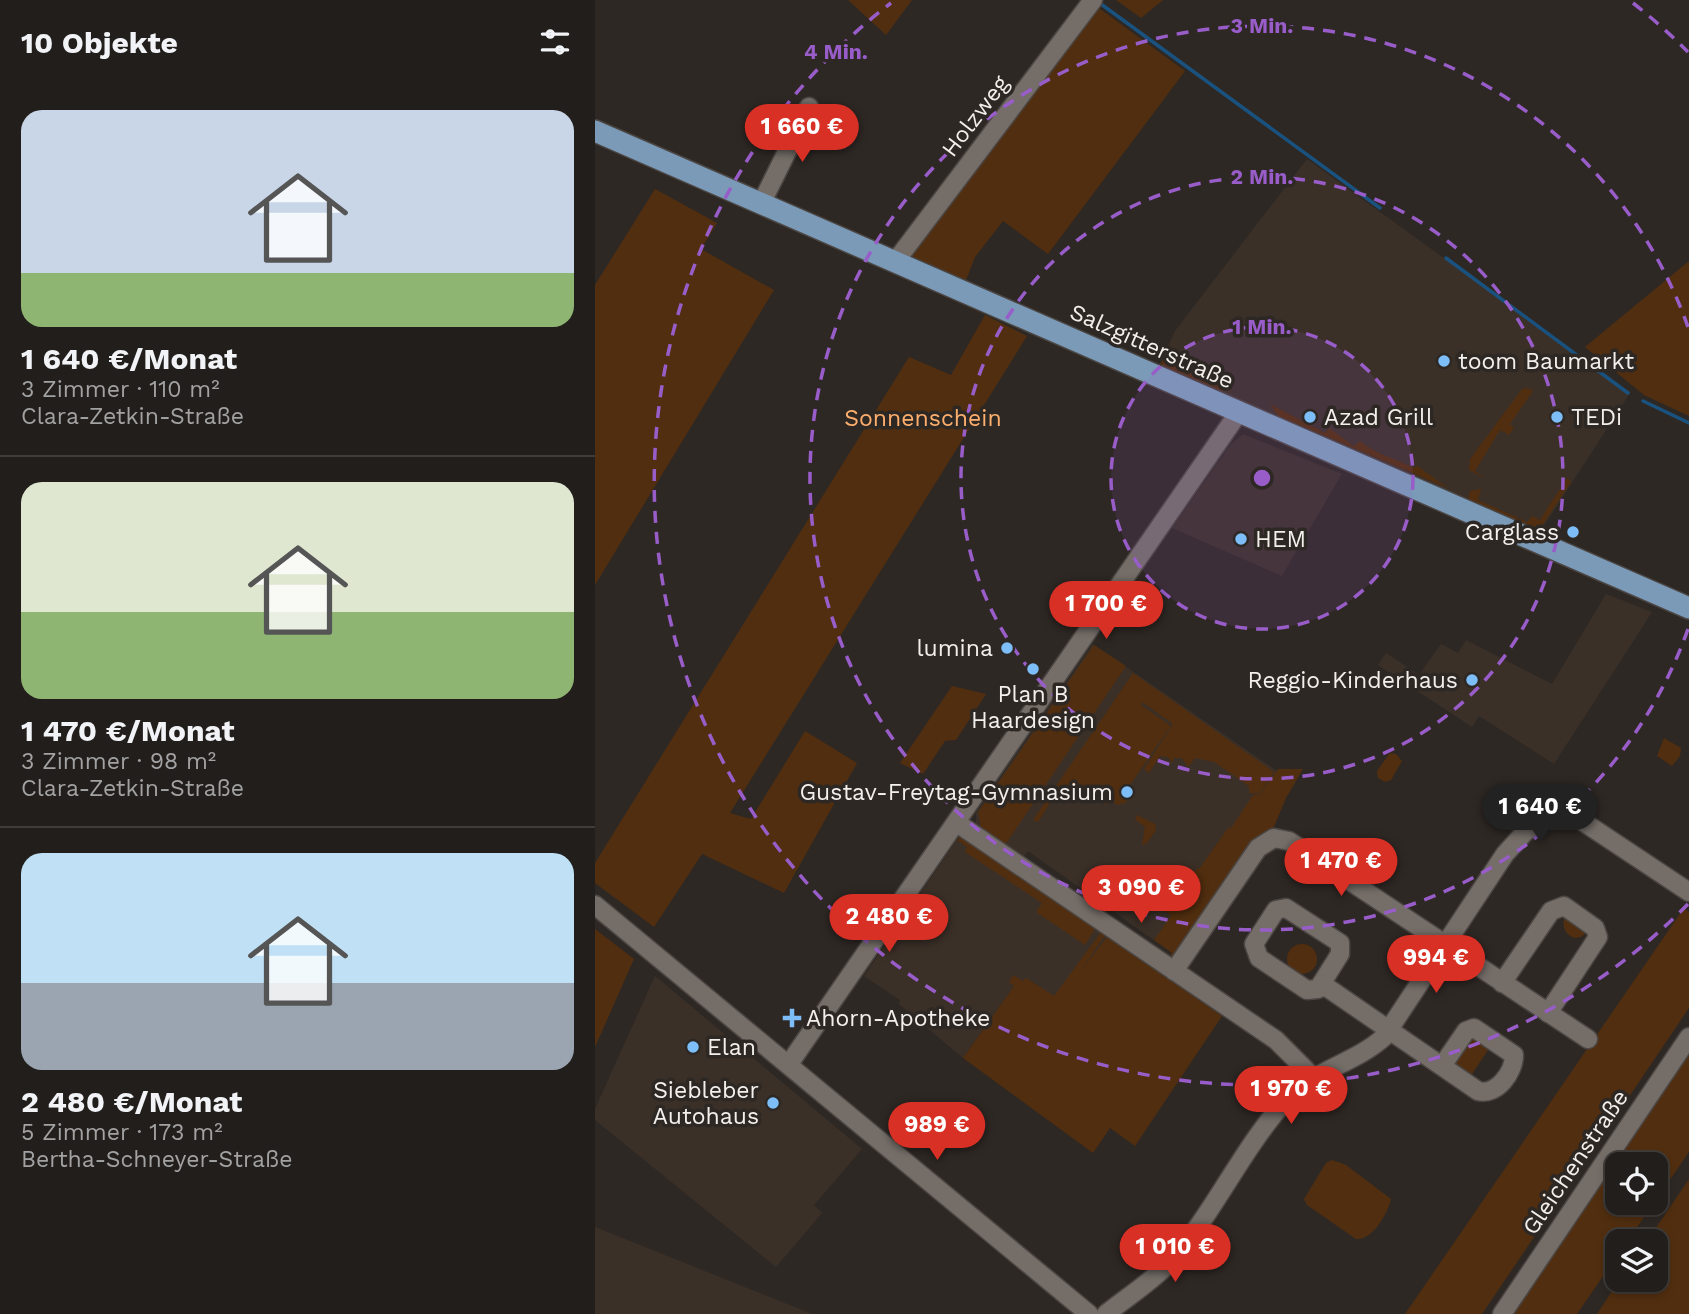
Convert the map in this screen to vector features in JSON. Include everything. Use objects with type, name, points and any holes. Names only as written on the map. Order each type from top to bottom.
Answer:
[{"type":"main road","name":"Salzgitterstraße","points":[[595,131],[1689,608]]},
{"type":"street","name":"Holzweg","points":[[895,262],[1093,0]]},
{"type":"street","points":[[761,204],[809,107]]},
{"type":"street","points":[[789,1064],[1239,412]]},
{"type":"street","points":[[1105,1314],[1173,1259],[1259,1135],[1286,1101],[1313,1077],[1362,1054],[1390,1029],[1511,848],[1533,826],[1556,814],[1579,819],[1689,892]]},
{"type":"street","points":[[957,823],[1276,1040],[1313,1077]]},
{"type":"street","points":[[1174,971],[1258,848],[1274,838],[1289,841],[1588,1039]]},
{"type":"street","points":[[595,905],[1089,1314]]},
{"type":"street","points":[[1502,983],[1551,911],[1564,906],[1595,928],[1598,937],[1548,1013]]},
{"type":"street","points":[[1286,908],[1339,943],[1340,954],[1322,984],[1318,989],[1307,990],[1259,958],[1254,944],[1276,910],[1286,908]]},
{"type":"street","points":[[1322,984],[1442,1066]]},
{"type":"street","name":"Gleichenstraße","points":[[1502,1314],[1689,1037]]},
{"type":"shaded area","points":[[1307,159],[1630,393],[1538,535],[1158,369],[1175,331]]},
{"type":"shaded area","name":"HEM","points":[[1243,434],[1342,474],[1282,576],[1172,528],[1231,444]]},
{"type":"shaded area","name":"Reggio-Kinderhaus","points":[[1606,594],[1652,612],[1554,764],[1479,716],[1472,727],[1378,665],[1386,653],[1419,675],[1441,644],[1458,653],[1466,640],[1552,684]]},
{"type":"shaded area","name":"Gustav-Freytag-Gymnasium","points":[[1093,644],[1277,771],[1158,943],[1028,851],[1022,859],[976,827],[976,813]]},
{"type":"shaded area","points":[[959,837],[1107,937],[1051,1011],[1014,986],[963,1058],[899,1004],[900,1000],[864,976]]},
{"type":"shaded area","points":[[655,976],[862,1149],[814,1205],[822,1213],[776,1267],[595,1120],[595,1109]]},
{"type":"shaded area","points":[[595,1227],[757,1292],[812,1314],[595,1314]]},
{"type":"green space","points":[[848,0],[912,0],[886,35]]},
{"type":"green space","points":[[1116,0],[1163,0],[1141,18]]},
{"type":"green space","points":[[1096,6],[1185,71],[1048,254],[1003,221],[975,257],[966,280],[909,255]]},
{"type":"green space","points":[[655,189],[717,223],[701,249],[774,290],[595,585],[595,285]]},
{"type":"green space","points":[[1689,261],[1689,416],[1644,395],[1585,347]]},
{"type":"green space","name":"Sonnenschein","points":[[985,315],[1027,336],[730,813],[751,819],[805,731],[857,763],[784,893],[702,854],[654,927],[595,883],[595,863],[909,357],[951,375]]},
{"type":"green space","points":[[1169,346],[1177,352],[1175,367],[1232,391],[1222,391],[1160,365]]},
{"type":"green space","points":[[1522,389],[1533,391],[1510,424],[1514,428],[1509,435],[1500,430],[1475,471],[1484,478],[1469,470],[1470,459]]},
{"type":"green space","points":[[1270,404],[1325,433],[1329,428],[1354,446],[1360,441],[1386,456],[1414,468],[1417,466],[1448,488],[1278,416]]},
{"type":"green space","points":[[1567,478],[1571,482],[1539,530],[1468,499],[1470,491],[1481,489],[1478,500],[1527,522],[1532,516],[1540,520]]},
{"type":"green space","points":[[1094,645],[1126,666],[1005,845],[981,829],[978,812]]},
{"type":"green space","points":[[1133,673],[1274,772],[1259,794],[1249,793],[1249,786],[1214,762],[1195,758],[1188,767],[1182,758],[1174,758],[1172,763],[1168,757],[1160,756],[1149,773],[1144,769],[1173,724],[1142,702],[1141,705],[1171,726],[1123,795],[1127,802],[1118,805],[1111,801],[1105,804],[1076,785],[1052,800],[1038,822],[1033,820]]},
{"type":"green space","points":[[952,686],[986,694],[956,740],[945,741],[923,774],[900,763]]},
{"type":"green space","points":[[1664,738],[1681,748],[1680,756],[1672,766],[1657,756]]},
{"type":"green space","points":[[1390,753],[1396,754],[1402,761],[1391,780],[1385,782],[1378,778],[1377,771]]},
{"type":"green space","points":[[1278,769],[1303,769],[1286,798],[1273,829],[1255,839],[1174,959],[1167,961],[1172,953],[1154,940],[1171,916],[1165,911],[1184,882],[1186,884],[1228,828],[1231,828],[1253,795],[1259,795]]},
{"type":"green space","points":[[1137,815],[1155,824],[1156,830],[1147,843],[1142,845],[1145,827],[1135,819]]},
{"type":"green space","points":[[962,836],[1096,927],[1085,945],[1036,912],[1042,903],[965,852],[967,847],[957,840]]},
{"type":"green space","points":[[1132,871],[1144,877],[1135,891],[1145,898],[1140,906],[1125,896],[1123,885]]},
{"type":"green space","points":[[1684,908],[1689,912],[1689,1008],[1482,1314],[1405,1314]]},
{"type":"green space","points":[[1565,914],[1589,930],[1581,937],[1570,936],[1564,928]]},
{"type":"green space","points":[[595,929],[634,959],[595,1047]]},
{"type":"green space","points":[[1101,932],[1105,935],[1082,969],[1107,937],[1222,1016],[1135,1146],[1110,1128],[1093,1153],[963,1058],[1014,986],[1009,982],[1013,975],[1023,981],[1026,978],[1054,996]]},
{"type":"green space","points":[[1302,944],[1313,948],[1317,959],[1313,970],[1302,974],[1291,970],[1287,959],[1291,948]]},
{"type":"green space","points":[[1478,1039],[1487,1045],[1488,1050],[1472,1074],[1466,1075],[1457,1068],[1456,1061],[1471,1040]]},
{"type":"green space","points":[[1689,1053],[1689,1152],[1668,1183],[1668,1152],[1621,1152]]},
{"type":"green space","points":[[1332,1160],[1346,1165],[1391,1199],[1387,1211],[1368,1236],[1356,1239],[1307,1205],[1304,1199],[1326,1163]]},
{"type":"green space","points":[[1605,1175],[1605,1215],[1645,1215],[1636,1229],[1605,1229],[1605,1273],[1577,1314],[1509,1314]]},
{"type":"green space","points":[[1689,1179],[1689,1314],[1597,1314],[1611,1292],[1668,1292],[1668,1229],[1655,1229],[1665,1215],[1668,1215],[1668,1210]]},
{"type":"waterway","points":[[1101,4],[1380,208]]},
{"type":"waterway","points":[[1446,258],[1628,393]]},
{"type":"waterway","points":[[1643,401],[1689,423]]},
{"type":"place","name":"toom Baumarkt","points":[[1444,361]]},
{"type":"place","name":"Azad Grill","points":[[1310,417]]},
{"type":"place","name":"TEDi","points":[[1557,417]]},
{"type":"place","name":"Carglass","points":[[1573,532]]},
{"type":"place","name":"HEM","points":[[1241,539]]},
{"type":"place","name":"lumina","points":[[1007,648]]},
{"type":"place","name":"Plan B Haardesign","points":[[1033,669]]},
{"type":"place","name":"Reggio-Kinderhaus","points":[[1472,680]]},
{"type":"place","name":"Gustav-Freytag-Gymnasium","points":[[1127,792]]},
{"type":"place","name":"Ahorn-Apotheke","points":[[792,1018]]},
{"type":"place","name":"Elan","points":[[693,1047]]},
{"type":"place","name":"Siebleber Autohaus","points":[[773,1103]]}]
